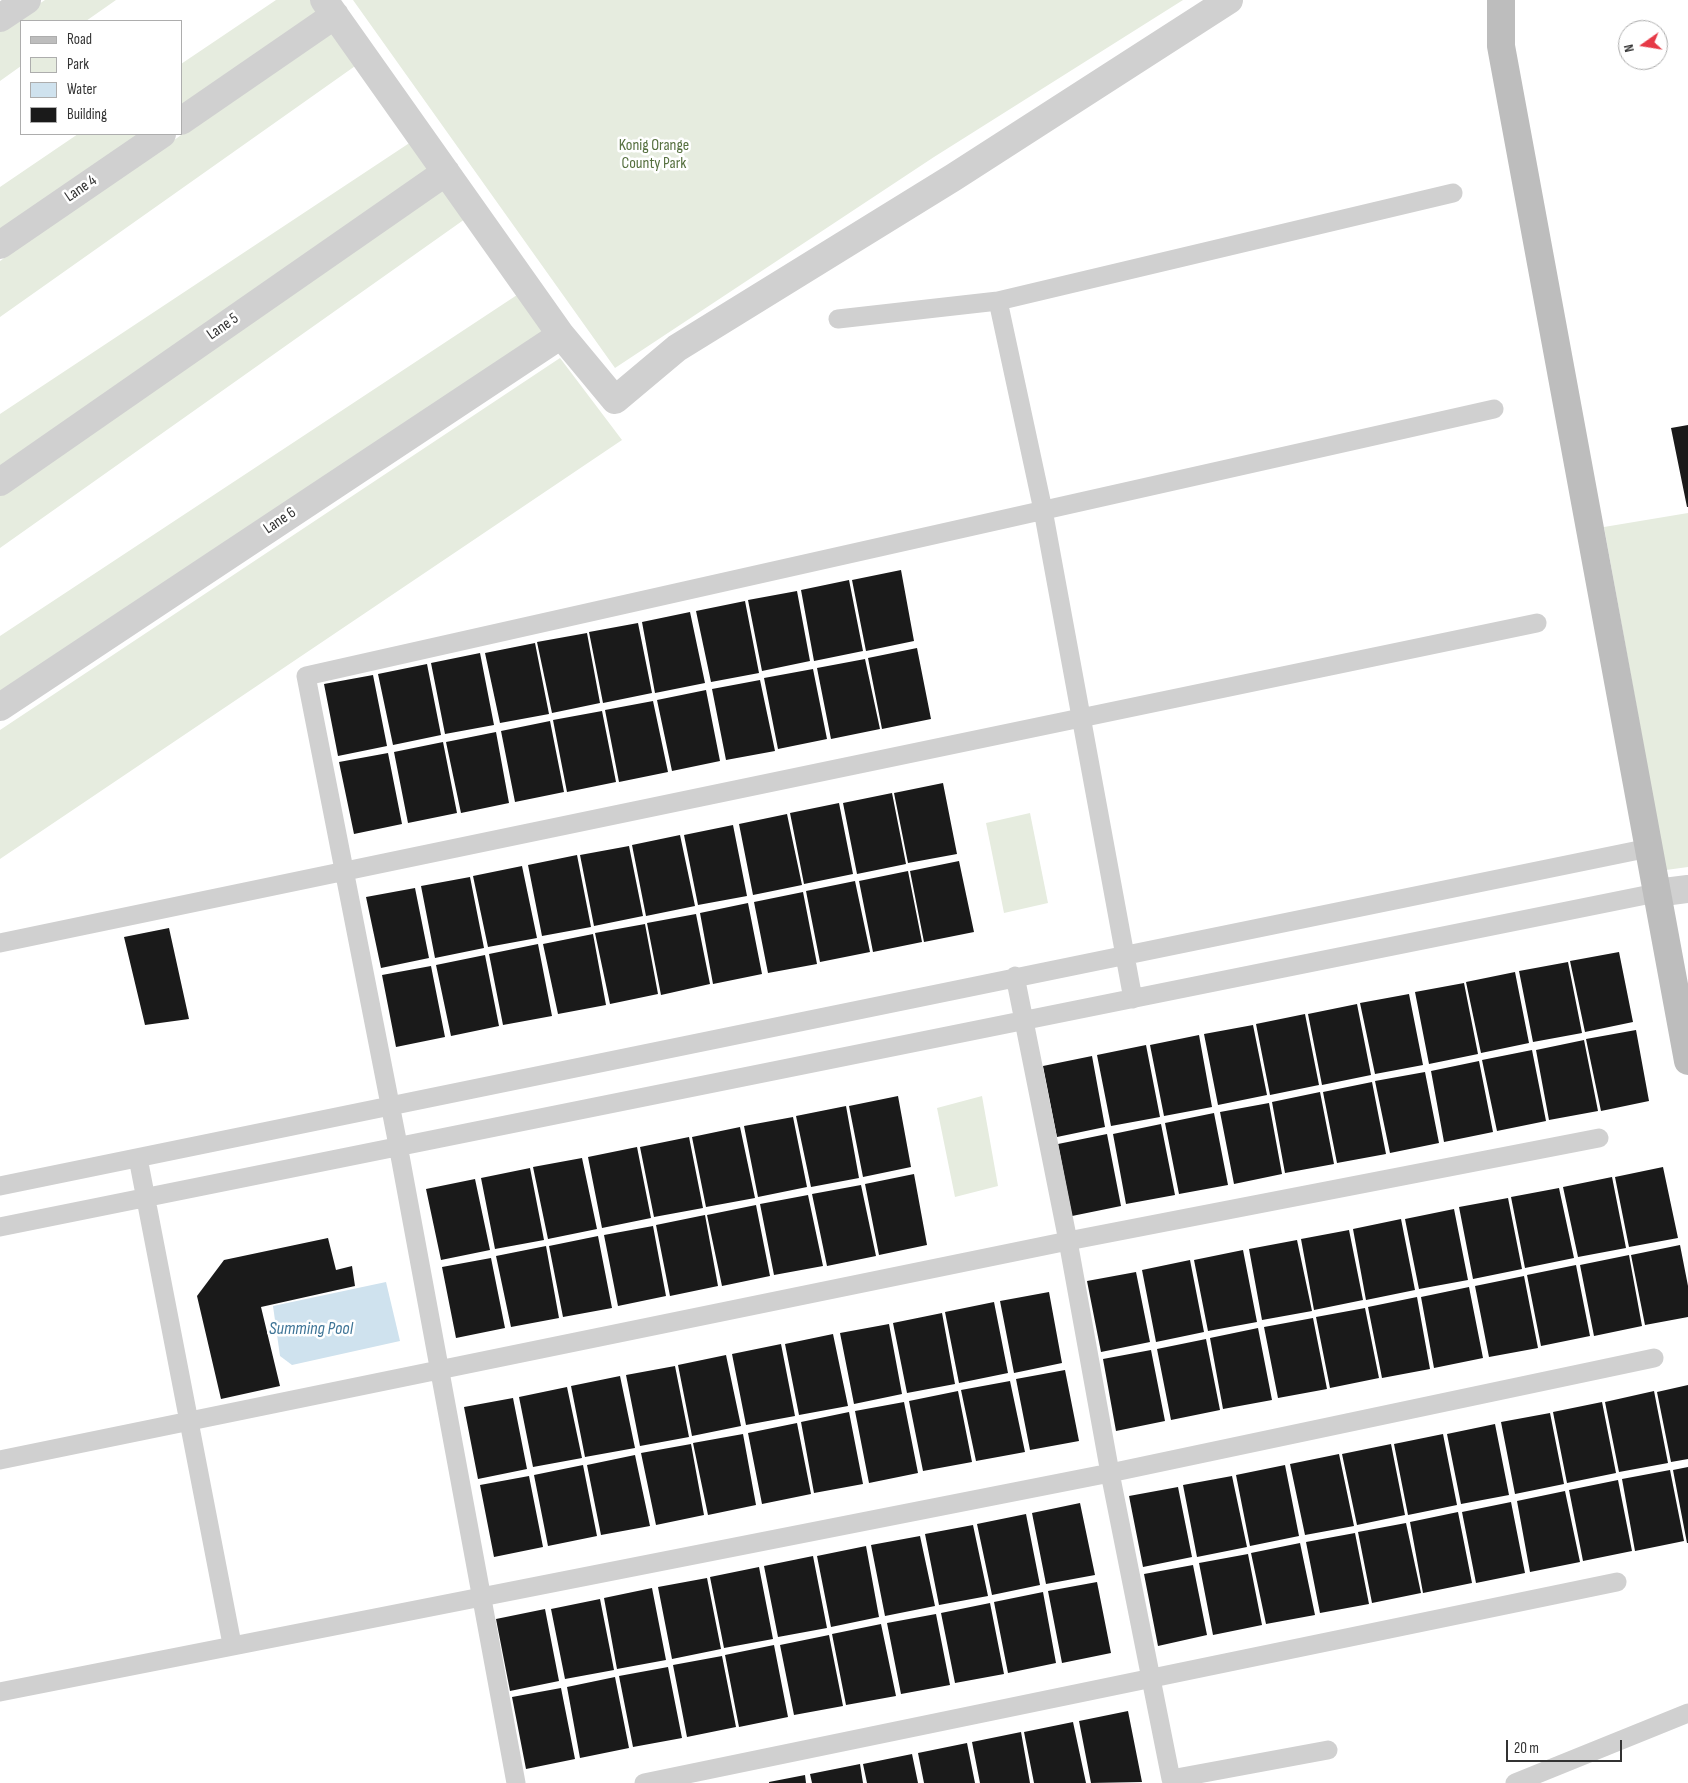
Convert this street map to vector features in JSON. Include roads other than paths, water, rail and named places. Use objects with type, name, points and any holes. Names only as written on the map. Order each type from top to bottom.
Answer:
[{"type":"main road","points":[[1501,0],[1501,46],[1688,1061]]},
{"type":"street","points":[[0,18],[27,0]]},
{"type":"street","points":[[182,119],[330,8],[561,335],[615,400],[677,348],[954,177],[1229,0]]},
{"type":"street","name":"Lane 4","points":[[0,245],[161,135]]},
{"type":"street","name":"Lane 5","points":[[0,482],[446,172]]},
{"type":"street","name":"Lane 6","points":[[0,707],[561,335]]},
{"type":"street","points":[[1656,893],[1688,889]]},
{"type":"lane","points":[[838,319],[998,301],[1453,193]]},
{"type":"lane","points":[[998,301],[1043,510],[1133,999]]},
{"type":"lane","points":[[516,1783],[479,1596],[398,1146],[306,676],[1494,409]]},
{"type":"lane","points":[[0,943],[345,873],[1081,717],[1537,624]]},
{"type":"lane","points":[[0,1186],[1015,976],[1648,848]]},
{"type":"lane","points":[[0,1227],[1656,893]]},
{"type":"lane","points":[[1015,976],[1068,1241],[1110,1473],[1152,1679],[1164,1781],[1328,1750]]},
{"type":"lane","points":[[0,1460],[1068,1241],[1599,1138]]},
{"type":"lane","points":[[138,1158],[191,1420],[232,1644]]},
{"type":"lane","points":[[0,1692],[232,1644],[1110,1473],[1654,1358]]},
{"type":"lane","points":[[644,1783],[1617,1582]]},
{"type":"lane","points":[[1515,1783],[1688,1713]]},
{"type":"water","name":"Summing Pool","points":[[386,1282],[400,1341],[292,1365],[280,1356],[273,1306]]},
{"type":"park label","name":"Konig Orange County Park","points":[[654,155]]}]
